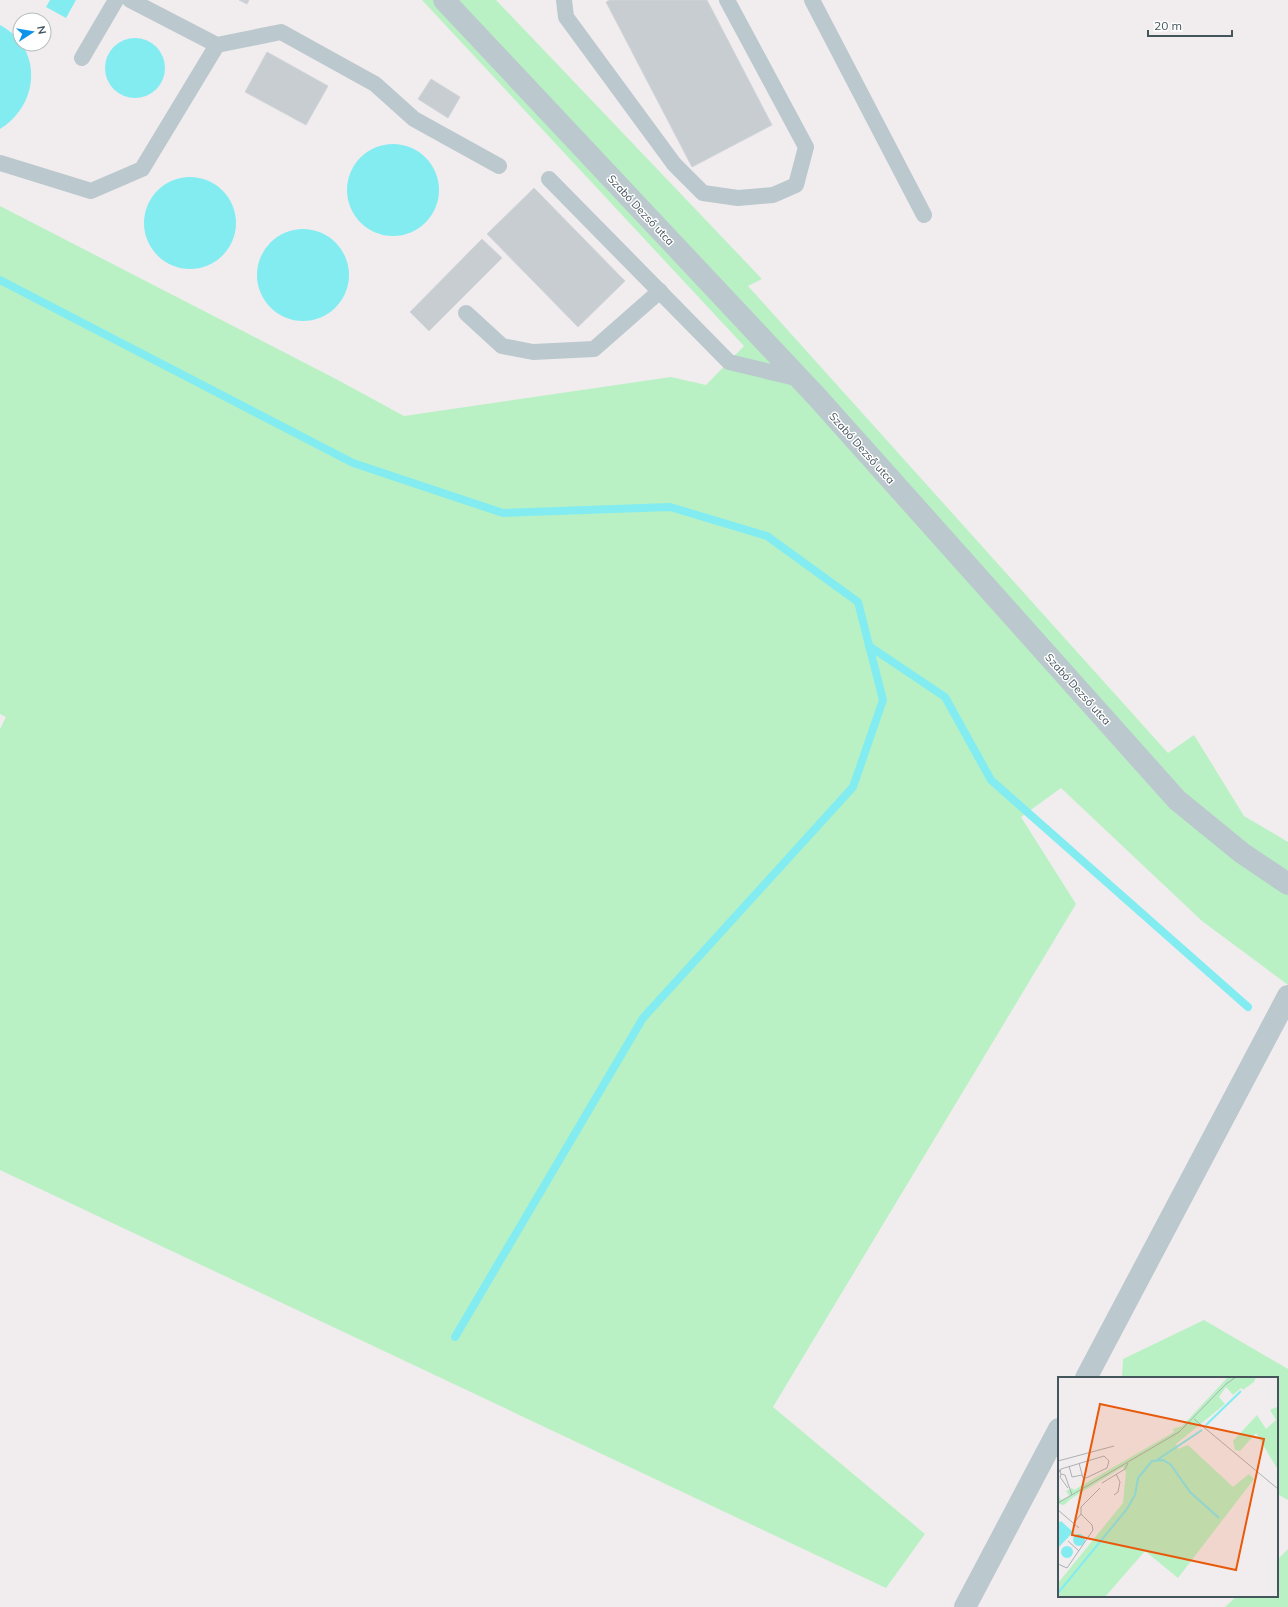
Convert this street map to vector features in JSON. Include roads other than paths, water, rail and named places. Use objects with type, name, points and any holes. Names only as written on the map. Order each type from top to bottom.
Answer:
[{"type":"street","name":"Szabó Dezső utca","points":[[444,0],[800,379],[1177,800],[1242,853],[1288,884]]},
{"type":"street","points":[[1087,1377],[1288,996]]},
{"type":"street","points":[[965,1607],[1058,1431]]},
{"type":"lane","points":[[82,58],[116,0]]},
{"type":"lane","points":[[130,0],[217,45],[281,32],[375,84],[414,119],[499,166]]},
{"type":"lane","points":[[564,0],[566,17],[674,164],[703,193],[738,198],[773,195],[796,185],[806,146],[727,0]]},
{"type":"lane","points":[[812,0],[924,215]]},
{"type":"lane","points":[[0,163],[91,191],[142,169],[217,45]]},
{"type":"lane","points":[[549,179],[729,362],[800,379]]},
{"type":"lane","points":[[466,313],[502,346],[533,352],[594,349],[660,291]]},
{"type":"water","points":[[50,0],[76,0],[66,18],[46,7]]},
{"type":"water","points":[[0,25],[12,34],[12,52],[26,52],[29,61],[31,76],[29,91],[23,105],[13,118],[0,129]]},
{"type":"water","points":[[129,38],[141,38],[152,43],[160,51],[165,62],[163,80],[152,93],[141,98],[129,98],[118,93],[110,85],[105,74],[105,62],[110,51],[118,43]]},
{"type":"water","points":[[393,144],[411,147],[426,157],[436,172],[439,190],[436,208],[426,223],[411,233],[393,236],[375,233],[360,223],[350,208],[347,190],[350,172],[360,157],[375,147]]},
{"type":"water","points":[[190,177],[208,180],[223,190],[233,205],[236,223],[233,241],[223,256],[208,266],[190,269],[172,266],[157,256],[147,241],[144,223],[147,205],[157,190],[172,180]]},
{"type":"water","points":[[303,229],[321,232],[336,242],[346,257],[349,275],[346,293],[336,308],[321,318],[303,321],[285,318],[270,308],[260,293],[257,275],[260,257],[270,242],[285,232]]},
{"type":"waterway","points":[[0,280],[353,463],[503,513],[670,507],[767,536],[858,602],[883,700],[853,787],[643,1018],[455,1337]]},
{"type":"waterway","points":[[869,646],[945,697],[991,780],[1248,1007]]}]
